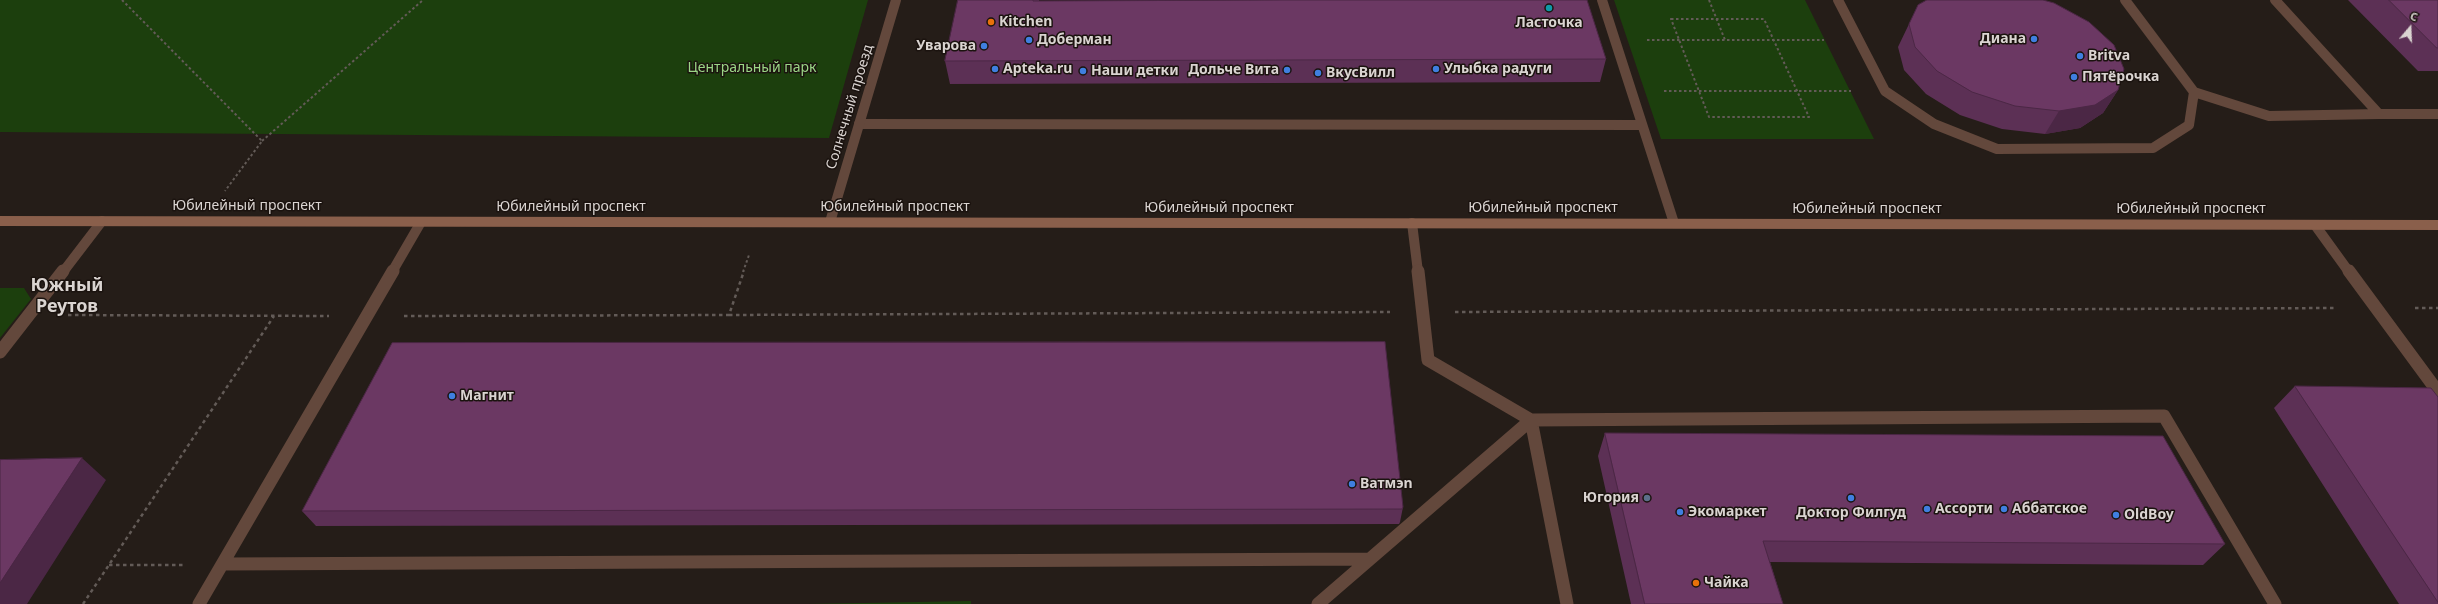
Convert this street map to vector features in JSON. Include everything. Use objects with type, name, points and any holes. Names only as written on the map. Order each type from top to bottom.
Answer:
[{"type":"street","name":"Солнечный проезд","points":[[830,222],[896,0]]},
{"type":"street","points":[[1602,0],[1674,223]]},
{"type":"street","points":[[1838,0],[1885,91],[1934,124],[1997,149],[2153,148],[2189,126],[2194,92]]},
{"type":"street","points":[[2125,0],[2194,92],[2269,116],[2438,114]]},
{"type":"street","points":[[2275,0],[2379,114]]},
{"type":"street","points":[[859,124],[1642,125]]},
{"type":"street","name":"Юбилейный проспект","points":[[0,221],[2438,225]]},
{"type":"street","points":[[0,352],[102,221]]},
{"type":"street","points":[[199,604],[422,222]]},
{"type":"street","points":[[1412,223],[1428,360],[1531,420],[2164,416],[2275,604]]},
{"type":"street","points":[[2315,225],[2438,392]]},
{"type":"street","points":[[1318,604],[1531,420]]},
{"type":"street","points":[[1531,420],[1568,604]]},
{"type":"street","points":[[223,564],[1370,559]]},
{"type":"path","points":[[122,0],[262,140]]},
{"type":"path","points":[[202,221],[262,140],[423,0]]},
{"type":"path","points":[[1708,0],[1725,40]]},
{"type":"path","points":[[1671,19],[1716,19],[1764,19],[1810,117],[1709,117],[1671,19]]},
{"type":"path","points":[[1614,40],[1859,40]]},
{"type":"path","points":[[1631,91],[1885,91]]},
{"type":"path","points":[[729,315],[2438,308]]},
{"type":"path","points":[[83,604],[274,316]]},
{"type":"path","points":[[109,566],[223,564]]},
{"type":"green space","name":"Центральный парк","points":[[0,0],[868,0],[829,138],[0,132]]},
{"type":"green space","points":[[1614,0],[1805,0],[1874,139],[1661,139]]},
{"type":"green space","points":[[0,288],[24,288],[31,299],[0,338]]},
{"type":"green space","points":[[971,601],[971,604],[808,604]]},
{"type":"building","points":[[958,0],[1587,0],[1606,59],[945,61]]},
{"type":"building","points":[[1927,0],[2043,0],[2054,3],[2089,22],[2114,45],[2124,69],[2118,90],[2095,105],[2059,111],[2015,106],[1972,92],[1937,71],[1915,47],[1909,24],[1918,5]]},
{"type":"building","points":[[2389,0],[2438,0],[2438,48],[2437,48]]},
{"type":"building","points":[[1385,342],[1402,509],[302,511],[392,343]]},
{"type":"building","points":[[2295,386],[2431,388],[2438,397],[2438,602]]},
{"type":"building","points":[[1605,433],[2163,436],[2225,544],[1763,541],[1783,604],[1645,604]]},
{"type":"building","points":[[82,458],[0,583],[0,460]]},
{"type":"place","name":"Ласточка","points":[[1549,8]]},
{"type":"place","name":"Kitchen","points":[[991,22]]},
{"type":"place","name":"Диана","points":[[2034,39]]},
{"type":"place","name":"Доберман","points":[[1029,40]]},
{"type":"place","name":"Уварова","points":[[984,46]]},
{"type":"place","name":"Britva","points":[[2080,56]]},
{"type":"place","name":"Apteka.ru","points":[[995,69]]},
{"type":"place","name":"Улыбка радуги","points":[[1436,69]]},
{"type":"place","name":"Дольче Вита","points":[[1287,70]]},
{"type":"place","name":"Наши детки","points":[[1083,71]]},
{"type":"place","name":"ВкусВилл","points":[[1318,73]]},
{"type":"place","name":"Пятёрочка","points":[[2074,77]]},
{"type":"place","name":"Магнит","points":[[452,396]]},
{"type":"place","name":"Ватмэn","points":[[1352,484]]},
{"type":"place","name":"Югория","points":[[1647,498]]},
{"type":"place","name":"Доктор Филгуд","points":[[1851,498]]},
{"type":"place","name":"Ассорти","points":[[1927,509]]},
{"type":"place","name":"Аббатское","points":[[2004,509]]},
{"type":"place","name":"Экомаркет","points":[[1680,512]]},
{"type":"place","name":"OldBoy","points":[[2116,515]]},
{"type":"place","name":"Чайка","points":[[1696,583]]},
{"type":"district","name":"Южный Реутов","points":[[67,296]]}]
